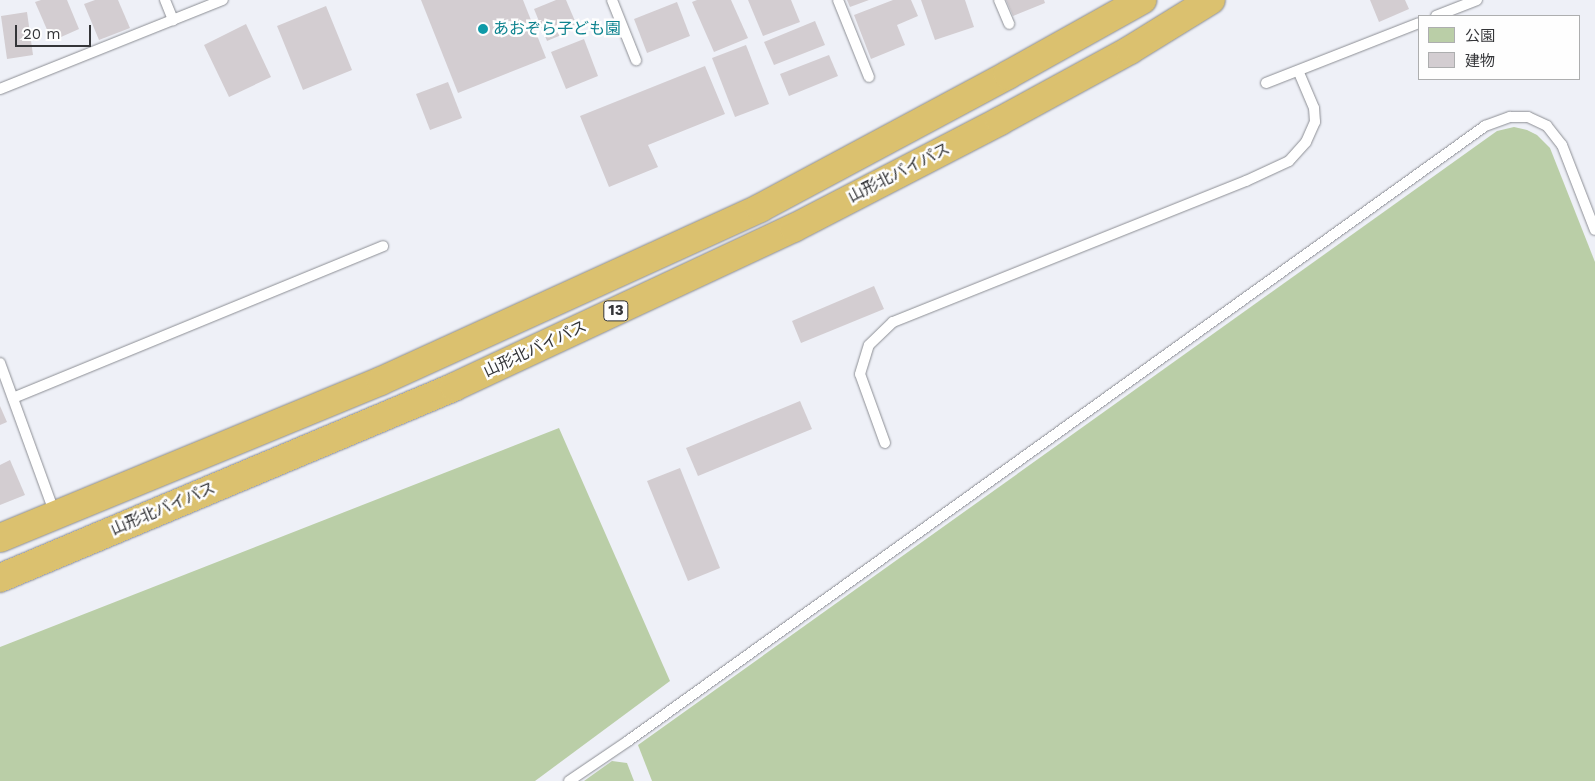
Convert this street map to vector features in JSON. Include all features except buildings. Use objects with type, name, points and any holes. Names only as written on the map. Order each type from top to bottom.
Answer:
[{"type":"highway","name":"山形北バイパス","points":[[0,538],[381,381],[760,208],[1142,0]]},
{"type":"highway","name":"山形北バイパス","points":[[0,578],[454,387],[794,228],[1000,121],[1130,50],[1211,0]]},
{"type":"lane","points":[[165,0],[173,20]]},
{"type":"lane","points":[[0,89],[223,0]]},
{"type":"lane","points":[[612,0],[636,60]]},
{"type":"lane","points":[[838,0],[869,77]]},
{"type":"lane","points":[[1000,0],[1009,24]]},
{"type":"lane","points":[[1439,15],[1477,0]]},
{"type":"lane","points":[[1266,83],[1299,72],[1418,23]]},
{"type":"lane","points":[[886,443],[860,374],[869,345],[893,322],[1246,181],[1290,161],[1306,142],[1315,122],[1314,108],[1299,72]]},
{"type":"lane","points":[[569,781],[636,735],[1485,126],[1510,117],[1528,117],[1548,126],[1562,145],[1595,230]]},
{"type":"lane","points":[[13,398],[383,246]]},
{"type":"lane","points":[[0,363],[56,515]]},
{"type":"green space","points":[[1514,127],[1537,135],[1550,148],[1595,262],[1595,781],[652,781],[638,745],[1497,131]]},
{"type":"green space","points":[[559,428],[670,681],[535,781],[0,781],[0,647]]},
{"type":"green space","points":[[612,761],[627,763],[634,781],[584,781]]},
{"type":"place","name":"あおぞら子ども園","points":[[483,29]]}]
